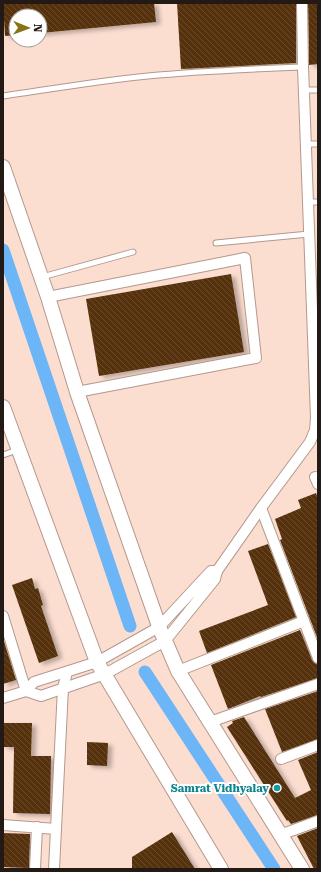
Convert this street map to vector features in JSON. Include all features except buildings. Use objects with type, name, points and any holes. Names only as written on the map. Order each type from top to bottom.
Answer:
[{"type":"main road","points":[[3,168],[48,297],[77,392],[165,641],[178,671],[302,869]]},
{"type":"main road","points":[[3,407],[101,668],[222,869]]},
{"type":"street","points":[[26,691],[41,696],[63,688],[101,668],[165,641],[215,580],[217,571],[310,442],[316,418],[315,317],[309,234],[313,202],[306,144],[302,3]]},
{"type":"street","points":[[48,297],[245,258],[256,358],[77,392]]},
{"type":"street","points":[[261,508],[318,658]]},
{"type":"street","points":[[3,698],[26,691],[34,682],[67,672],[101,668],[159,626],[211,571],[217,571]]},
{"type":"street","points":[[4,621],[26,691]]},
{"type":"street","points":[[178,671],[304,621]]},
{"type":"street","points":[[54,869],[63,688],[67,672]]},
{"type":"street","points":[[210,722],[318,684]]},
{"type":"street","points":[[282,759],[318,745]]},
{"type":"street","points":[[280,835],[318,821]]},
{"type":"street","points":[[3,825],[56,828]]},
{"type":"street","points":[[35,869],[37,827]]},
{"type":"lane","points":[[3,96],[147,76],[225,70],[303,67]]},
{"type":"lane","points":[[304,90],[318,90]]},
{"type":"lane","points":[[306,144],[318,144]]},
{"type":"lane","points":[[216,243],[309,234]]},
{"type":"lane","points":[[41,278],[133,252]]},
{"type":"lane","points":[[3,455],[18,450]]},
{"type":"waterway","points":[[3,250],[130,626]]},
{"type":"waterway","points":[[145,672],[274,869]]},
{"type":"place","name":"Samrat Vidhyalay","points":[[277,788]]}]
